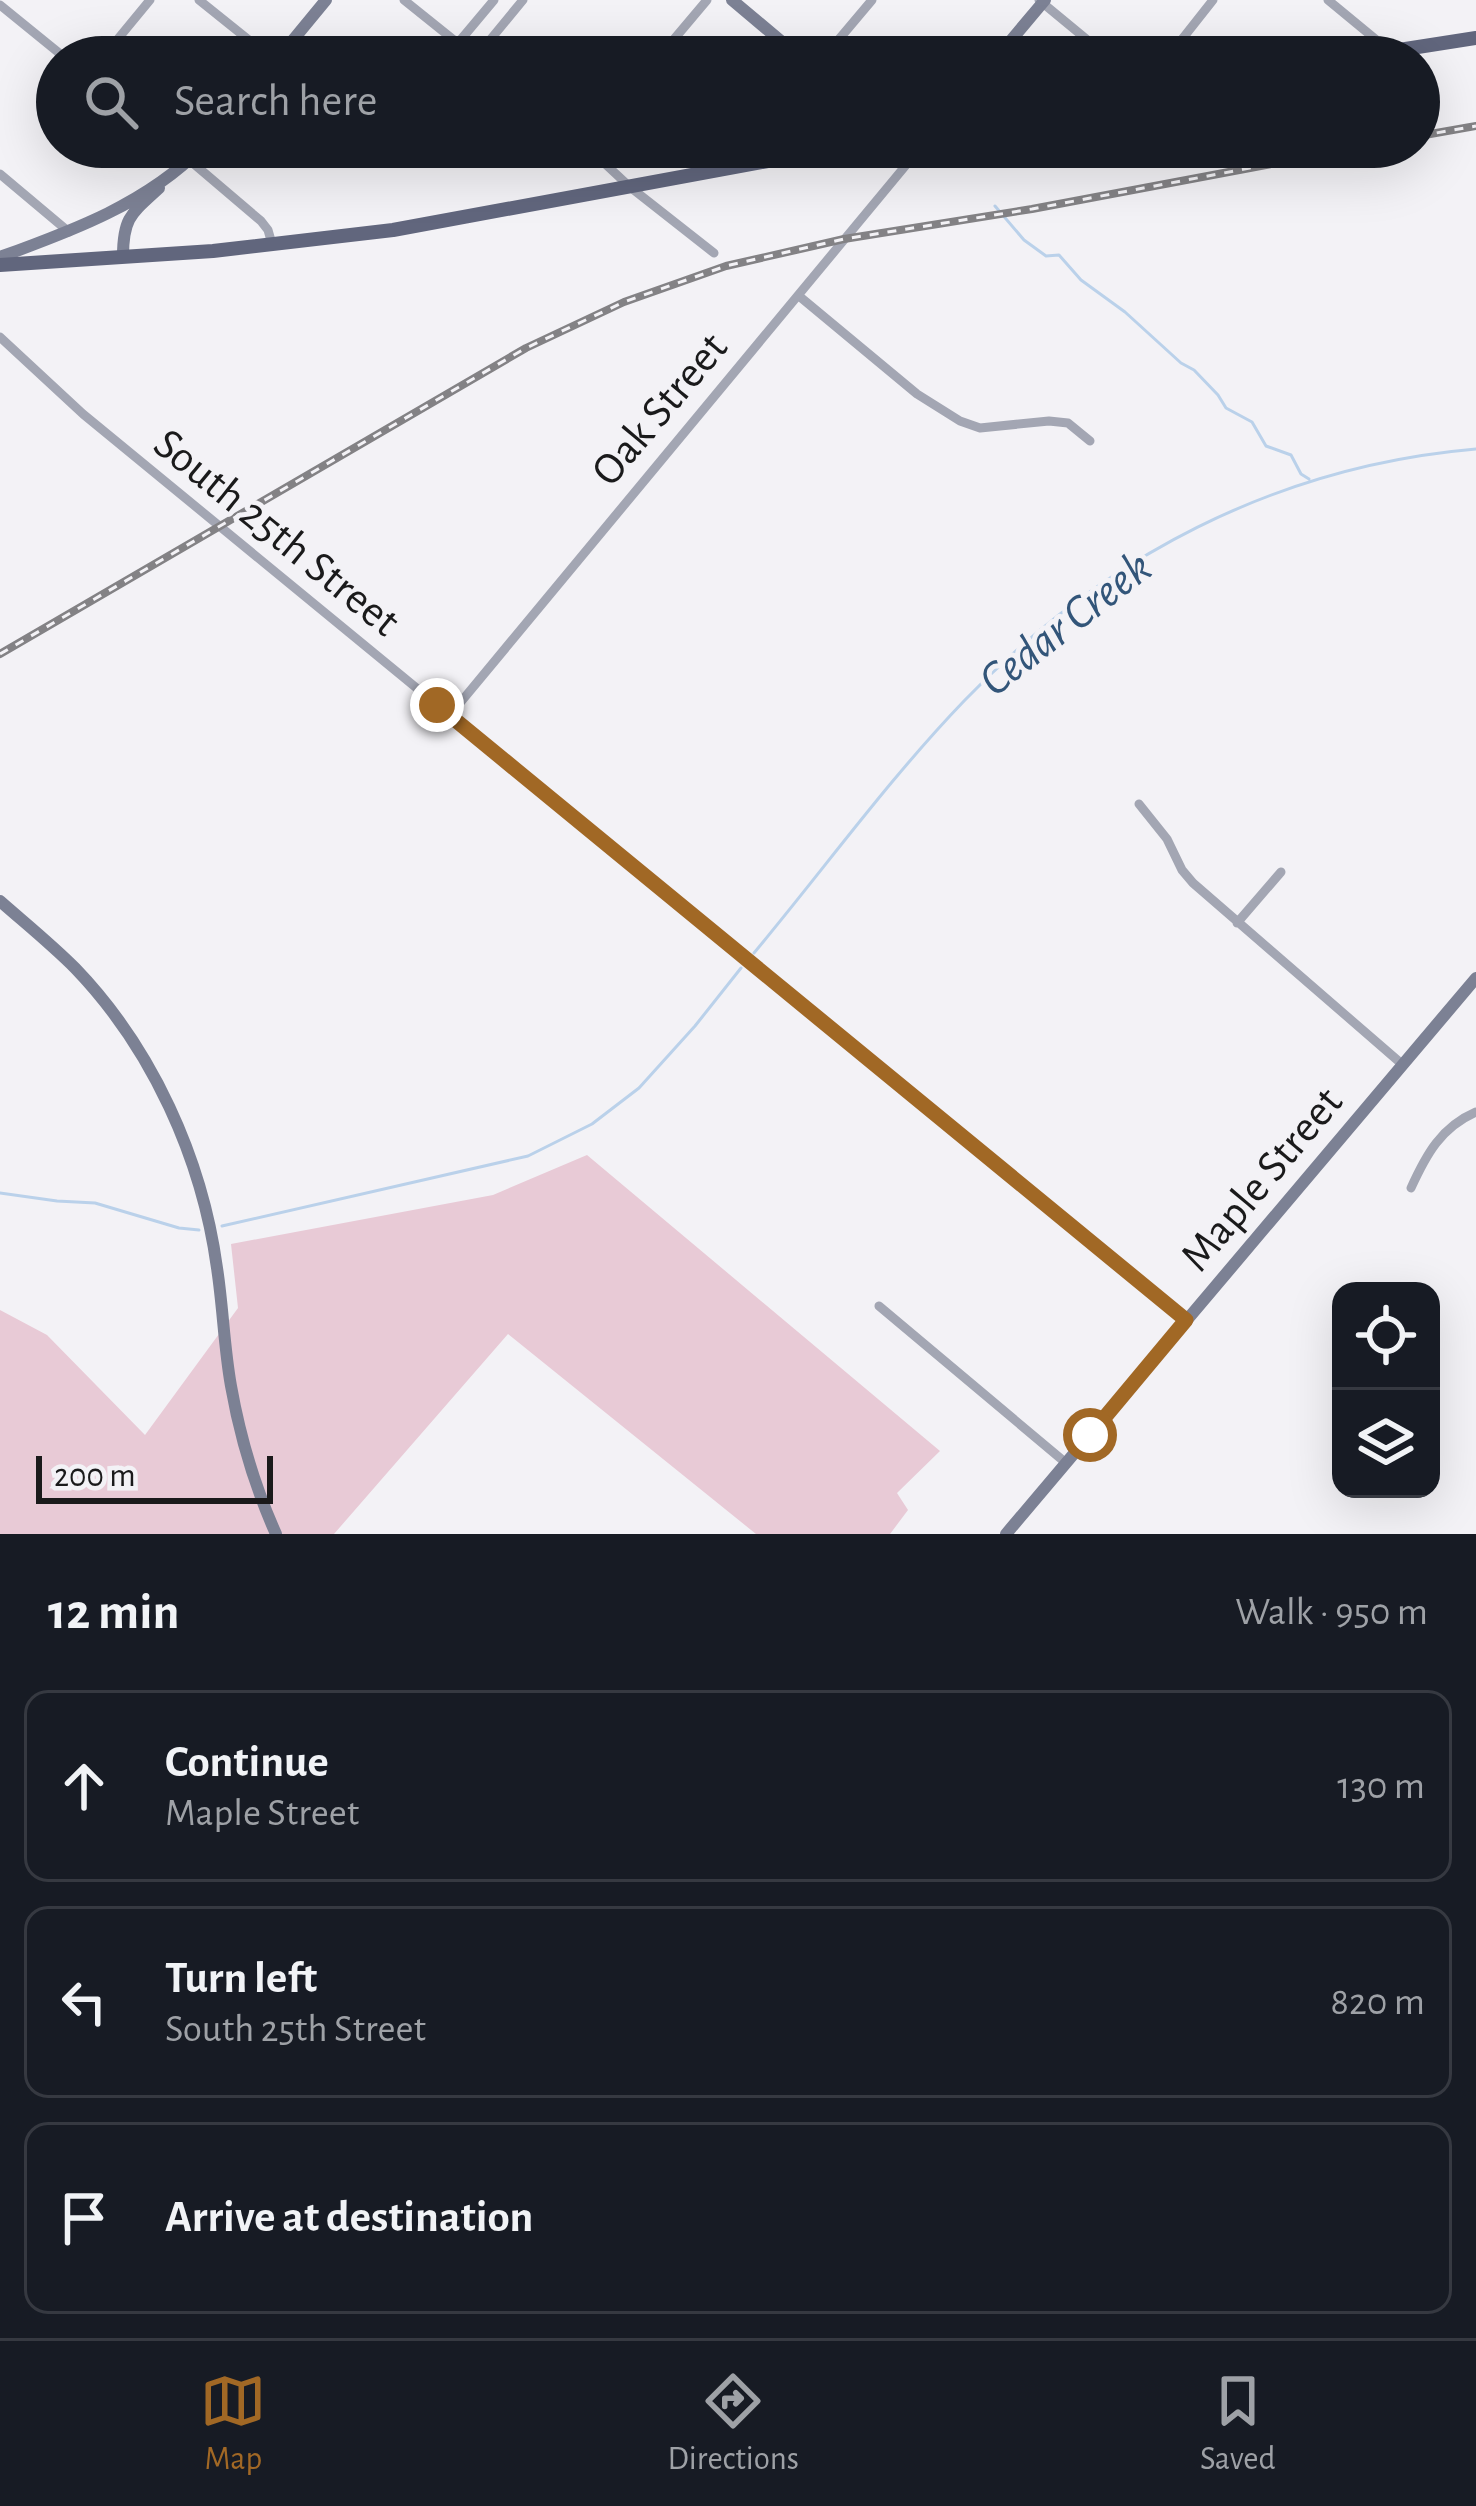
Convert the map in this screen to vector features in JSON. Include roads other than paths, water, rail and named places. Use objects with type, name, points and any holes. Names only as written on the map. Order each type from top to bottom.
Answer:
[{"type":"main road","points":[[293,36],[326,0]]},
{"type":"main road","points":[[732,0],[775,36]]},
{"type":"main road","points":[[1014,36],[1042,1]]},
{"type":"main road","points":[[1440,44],[1476,38]]},
{"type":"main road","points":[[123,256],[125,225],[133,212],[181,168]]},
{"type":"main road","points":[[0,261],[213,251],[393,230],[723,168]]},
{"type":"main road","points":[[0,261],[69,232],[169,179]]},
{"type":"main road","points":[[0,901],[75,968],[147,1063],[169,1106],[202,1198],[217,1266],[240,1427],[276,1534]]},
{"type":"main road","name":"Maple Street","points":[[1006,1534],[1476,978]]},
{"type":"street","points":[[120,36],[150,0]]},
{"type":"street","points":[[199,0],[246,36]]},
{"type":"street","points":[[404,0],[449,36]]},
{"type":"street","points":[[464,36],[494,0]]},
{"type":"street","points":[[494,36],[524,0]]},
{"type":"street","points":[[677,36],[707,0]]},
{"type":"street","points":[[842,36],[872,0]]},
{"type":"street","points":[[1185,36],[1214,0]]},
{"type":"street","points":[[1328,0],[1371,36]]},
{"type":"street","points":[[1042,1],[1083,36]]},
{"type":"street","points":[[0,5],[38,36]]},
{"type":"street","points":[[198,168],[261,221],[272,244]]},
{"type":"street","points":[[610,168],[714,254]]},
{"type":"street","name":"Oak Street","points":[[450,715],[904,168]]},
{"type":"street","points":[[0,174],[69,232]]},
{"type":"street","points":[[800,296],[917,394],[960,421],[980,428],[1068,423],[1090,441]]},
{"type":"street","name":"South 25th Street","points":[[0,337],[83,413],[1186,1320]]},
{"type":"street","points":[[1139,804],[1167,838],[1192,883],[1403,1065]]},
{"type":"street","points":[[1237,923],[1281,872]]},
{"type":"street","points":[[1411,1188],[1434,1145],[1452,1126],[1476,1112]]},
{"type":"street","points":[[879,1306],[1066,1462]]},
{"type":"waterway","points":[[995,206],[1024,240],[1046,256],[1059,255],[1081,280],[1194,370],[1226,408],[1252,422],[1266,446],[1291,455],[1309,479]]},
{"type":"waterway","name":"Cedar Creek","points":[[754,953],[936,731],[1017,650],[1074,603],[1134,562],[1263,498],[1331,475],[1476,449]]},
{"type":"waterway","name":"Cedar Creek","points":[[222,1226],[528,1156],[592,1124],[639,1088],[741,968]]},
{"type":"waterway","name":"Cedar Creek","points":[[0,1193],[95,1203],[199,1230]]},
{"type":"railway","points":[[1440,132],[1476,126]]},
{"type":"railway","points":[[0,654],[526,348],[624,302],[726,266],[844,239],[1250,168]]}]
